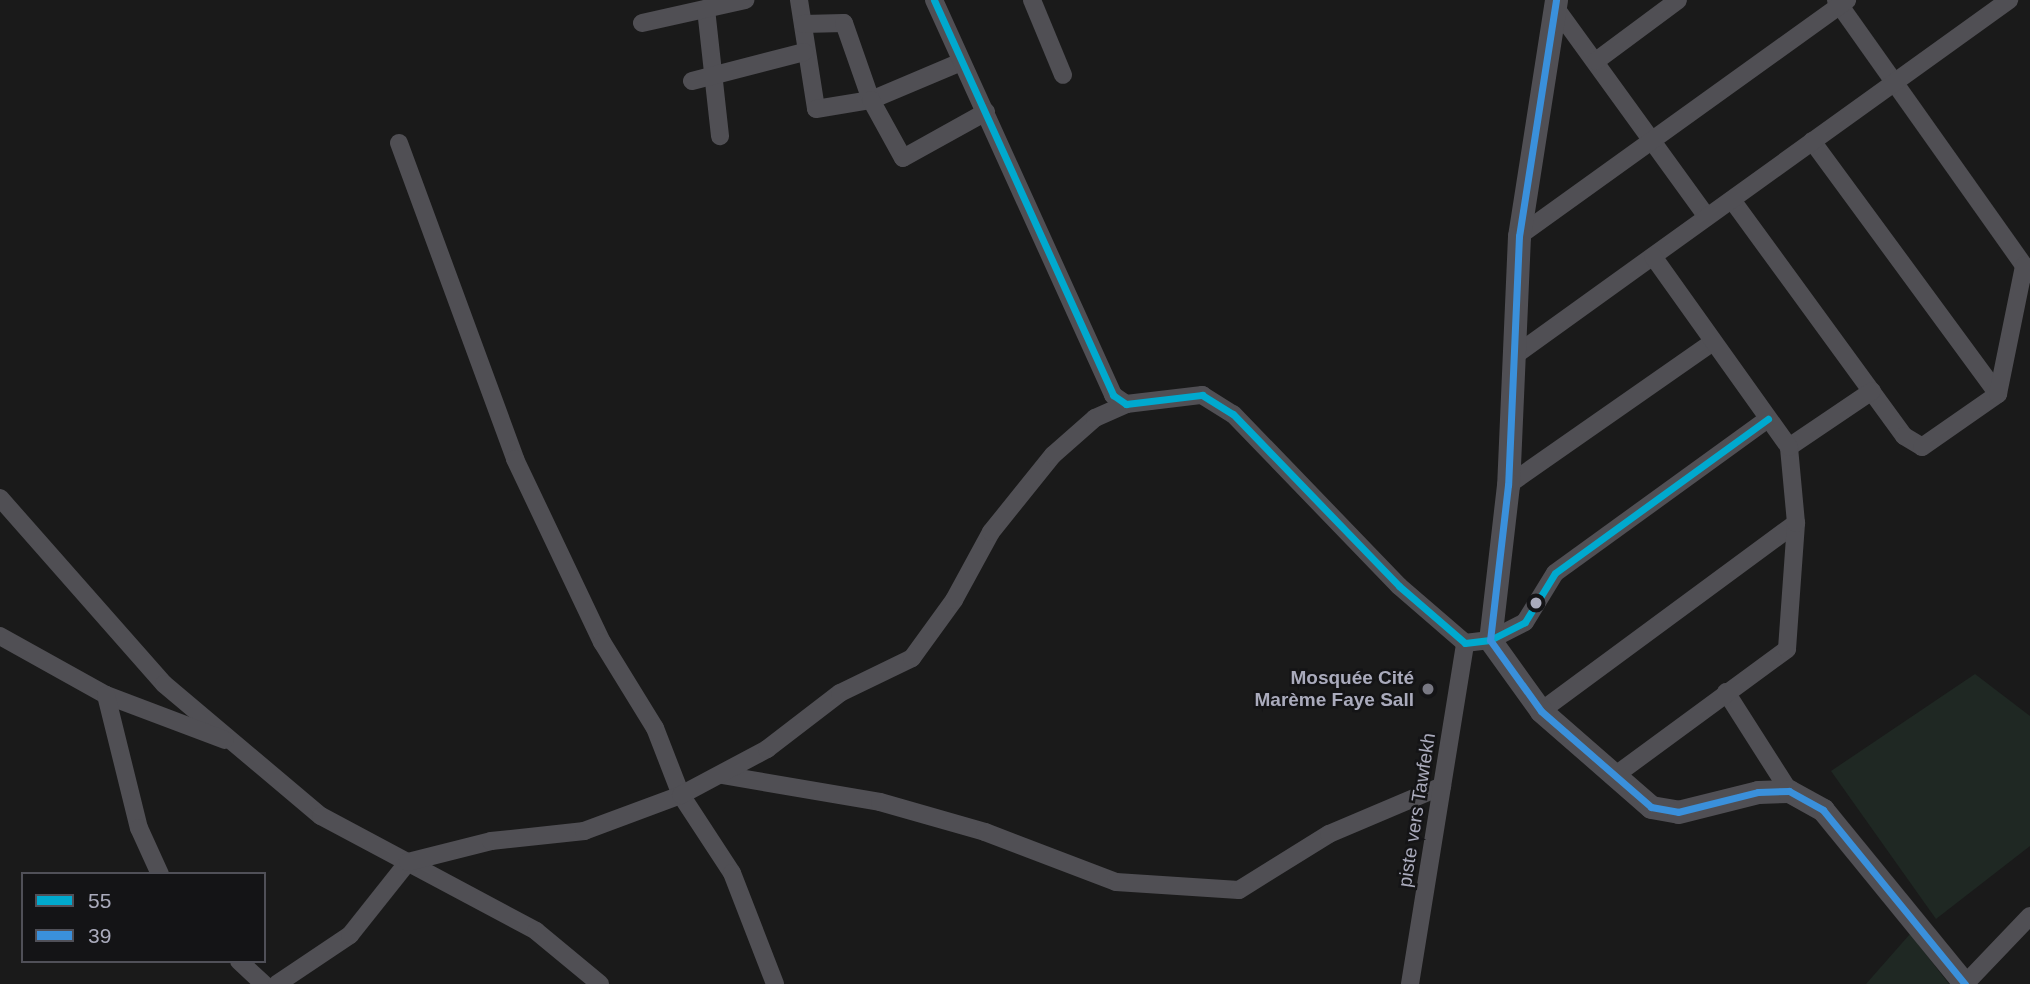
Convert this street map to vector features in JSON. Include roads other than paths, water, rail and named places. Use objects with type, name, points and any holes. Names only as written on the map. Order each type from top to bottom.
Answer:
[{"type":"street","points":[[642,23],[745,0]]},
{"type":"street","points":[[799,0],[804,52],[816,109],[871,100],[961,61]]},
{"type":"street","points":[[934,0],[1107,388],[1126,404]]},
{"type":"street","points":[[1032,0],[1063,75]]},
{"type":"street","points":[[1596,61],[1678,0]]},
{"type":"street","points":[[1514,356],[2009,0]]},
{"type":"street","points":[[1519,236],[1841,2],[2027,270],[1998,394],[1922,447],[1904,436],[1732,200]]},
{"type":"street","points":[[1555,3],[1707,217]]},
{"type":"street","points":[[1555,3],[1519,236],[1508,485],[1490,640],[1541,711],[1651,807],[1678,812],[1758,792],[1789,791]]},
{"type":"street","points":[[706,9],[720,136]]},
{"type":"street","points":[[803,24],[844,23],[871,100],[903,158],[986,112]]},
{"type":"street","points":[[692,80],[804,52]]},
{"type":"street","points":[[1812,141],[1998,394]]},
{"type":"street","points":[[399,143],[515,459],[602,642],[655,728],[681,795],[732,873],[775,984]]},
{"type":"street","points":[[1614,777],[1787,649],[1796,523],[1789,447],[1653,256]]},
{"type":"street","points":[[1508,485],[1713,342]]},
{"type":"street","points":[[1789,447],[1872,391]]},
{"type":"street","points":[[277,984],[349,935],[408,862],[491,841],[584,831],[681,795],[722,775],[840,693],[912,658],[954,600],[991,532],[1053,455],[1095,418],[1126,404],[1191,394],[1233,414],[1399,586],[1465,643],[1490,640],[1533,614],[1555,573],[1768,419]]},
{"type":"street","points":[[0,498],[164,684],[336,827],[408,862],[536,931],[600,984]]},
{"type":"street","points":[[1541,711],[1796,523]]},
{"type":"street","points":[[0,636],[106,695],[242,747]]},
{"type":"street","name":"piste vers Tawfekh","points":[[1410,984],[1465,643]]},
{"type":"street","points":[[1727,692],[1789,791],[1822,810],[1965,984],[2030,916]]},
{"type":"street","points":[[106,695],[139,828],[159,872]]},
{"type":"street","points":[[722,775],[880,802],[985,832],[1116,882],[1226,890],[1238,890],[1329,834],[1442,786]]},
{"type":"street","points":[[241,963],[264,984]]},
{"type":"place","name":"Mosquée Cité Marème Faye Sall","points":[[1428,689]]}]
